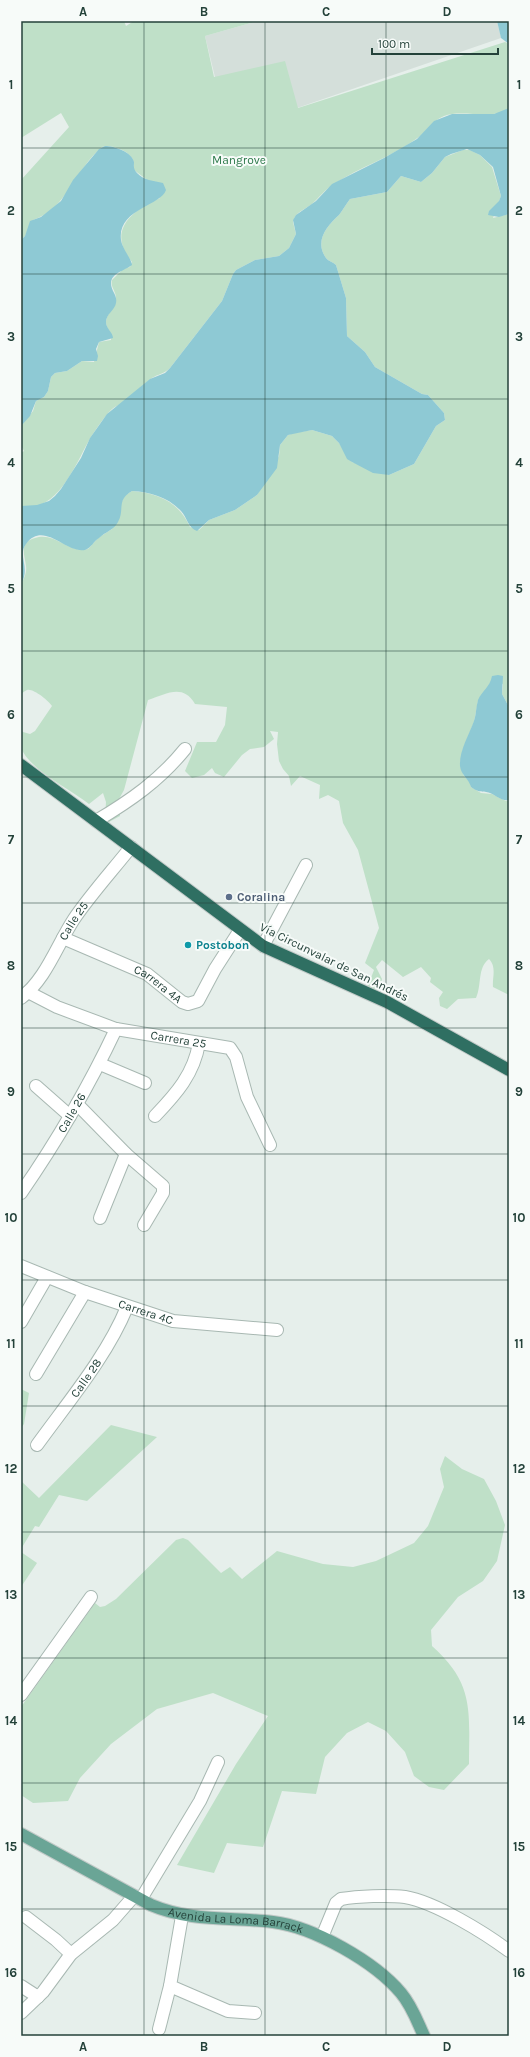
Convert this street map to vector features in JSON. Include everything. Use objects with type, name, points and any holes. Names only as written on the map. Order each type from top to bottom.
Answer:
[{"type":"highway","name":"Vía Circunvalar de San Andrés","points":[[21,765],[263,946],[387,1002],[509,1070]]},
{"type":"main road","name":"Avenida La Loma Barrack","points":[[21,1834],[167,1912],[182,1916],[274,1922],[291,1925],[322,1937],[348,1951],[387,1979],[401,1993],[410,2006],[424,2036]]},
{"type":"street","points":[[96,821],[117,810],[159,778],[185,749]]},
{"type":"street","name":"Calle 25","points":[[25,995],[87,902],[131,847]]},
{"type":"street","points":[[263,946],[306,865]]},
{"type":"street","name":"Carrera 4A","points":[[63,938],[147,974],[162,984],[177,1000],[188,1004],[198,1001],[215,969],[240,930]]},
{"type":"street","name":"Carrera 25","points":[[25,995],[116,1029],[224,1046],[233,1052],[236,1057],[247,1097],[270,1145]]},
{"type":"street","name":"Calle 26","points":[[21,1193],[77,1104],[100,1064],[116,1029]]},
{"type":"street","points":[[155,1116],[183,1086],[197,1058],[199,1043]]},
{"type":"street","points":[[100,1064],[145,1083]]},
{"type":"street","points":[[36,1086],[70,1116]]},
{"type":"street","points":[[77,1104],[126,1154],[164,1188],[163,1193],[144,1225]]},
{"type":"street","points":[[100,1218],[126,1154]]},
{"type":"street","name":"Carrera 4C","points":[[21,1266],[85,1292],[158,1318],[189,1324],[277,1330]]},
{"type":"street","points":[[21,1322],[47,1277]]},
{"type":"street","points":[[36,1374],[85,1292]]},
{"type":"street","name":"Calle 28","points":[[36,1445],[97,1361],[127,1307]]},
{"type":"street","points":[[21,1695],[90,1597]]},
{"type":"street","points":[[21,2013],[38,1997],[71,1954],[113,1920],[137,1897],[200,1801],[218,1762]]},
{"type":"street","points":[[322,1937],[336,1903],[341,1899],[396,1896],[416,1900],[440,1910],[490,1937],[509,1951]]},
{"type":"street","points":[[159,2029],[170,1986],[182,1916]]},
{"type":"street","points":[[26,1917],[56,1940],[71,1954]]},
{"type":"street","points":[[21,1986],[38,1997]]},
{"type":"street","points":[[170,1986],[228,2011],[255,2013]]},
{"type":"shaded area","points":[[258,21],[497,21],[501,38],[297,108],[215,77],[205,36]]},
{"type":"green space","name":"Mangrove","points":[[21,21],[124,21],[126,26],[134,21],[258,21],[205,36],[214,77],[285,61],[298,108],[505,42],[509,44],[509,108],[503,112],[495,114],[452,114],[444,116],[436,121],[420,136],[406,145],[386,157],[354,172],[328,188],[294,219],[293,222],[296,234],[289,248],[279,256],[255,260],[236,270],[222,301],[170,368],[166,372],[152,378],[124,402],[114,407],[91,437],[65,484],[56,494],[46,502],[34,507],[21,506],[21,453],[24,451],[21,445],[21,426],[33,411],[36,401],[44,397],[48,391],[51,377],[55,373],[67,371],[82,361],[94,362],[99,342],[111,340],[111,334],[107,327],[106,319],[114,306],[116,298],[112,280],[123,269],[130,267],[132,262],[121,241],[122,231],[132,215],[160,198],[146,179],[134,170],[133,160],[128,154],[115,147],[102,147],[85,166],[63,198],[45,215],[33,220],[25,236],[21,240],[21,180],[69,127],[61,113],[21,138]]},
{"type":"green space","points":[[463,150],[470,150],[480,155],[492,167],[501,196],[493,218],[509,214],[509,707],[502,694],[503,684],[491,684],[478,701],[474,722],[463,749],[460,764],[464,776],[470,782],[471,787],[481,793],[492,794],[506,801],[509,800],[509,995],[493,987],[494,969],[489,959],[485,963],[481,972],[476,998],[458,999],[447,1009],[440,1006],[439,998],[443,992],[430,982],[431,978],[421,967],[403,977],[382,960],[376,967],[382,979],[378,993],[367,988],[374,970],[365,963],[379,928],[358,850],[343,823],[339,801],[328,795],[319,799],[320,785],[300,776],[291,786],[289,776],[279,761],[277,744],[278,732],[270,731],[274,739],[264,747],[250,749],[242,755],[224,777],[215,773],[212,768],[204,775],[192,778],[185,771],[197,742],[216,742],[225,725],[227,707],[195,704],[185,694],[180,692],[168,693],[148,700],[124,790],[119,799],[120,816],[109,822],[105,818],[106,802],[103,793],[89,804],[51,779],[33,764],[21,748],[21,730],[30,734],[35,731],[52,706],[44,698],[33,691],[27,690],[21,694],[21,584],[26,571],[24,546],[26,543],[35,538],[49,537],[81,550],[88,549],[98,538],[112,529],[124,496],[132,491],[150,494],[167,500],[180,511],[190,527],[199,530],[209,520],[235,510],[257,495],[279,456],[280,445],[288,435],[294,433],[312,430],[332,436],[339,443],[352,462],[389,475],[414,464],[436,426],[445,420],[444,413],[428,395],[422,394],[375,367],[365,352],[347,336],[346,298],[336,265],[327,259],[321,246],[326,229],[339,215],[350,199],[387,192],[401,176],[421,182],[432,173],[445,157]]},
{"type":"green space","points":[[21,1389],[29,1393],[24,1424],[21,1428]]},
{"type":"green space","points":[[111,1425],[157,1437],[87,1501],[59,1495],[39,1527],[35,1526],[21,1549],[21,1481],[39,1498]]},
{"type":"green space","points":[[445,1456],[462,1469],[484,1479],[496,1501],[505,1525],[497,1561],[483,1581],[458,1597],[431,1630],[432,1646],[446,1660],[456,1673],[463,1686],[469,1714],[469,1764],[444,1790],[429,1787],[414,1776],[405,1752],[386,1731],[368,1722],[347,1733],[325,1757],[316,1794],[282,1791],[263,1847],[227,1843],[214,1873],[177,1865],[236,1764],[268,1716],[213,1693],[157,1709],[111,1744],[80,1778],[68,1801],[33,1803],[21,1795],[21,1707],[95,1603],[100,1607],[105,1606],[116,1599],[176,1540],[183,1538],[188,1540],[221,1573],[230,1567],[242,1579],[277,1551],[323,1564],[353,1567],[376,1561],[414,1543],[428,1526],[444,1487],[440,1469]]},
{"type":"green space","points":[[21,1552],[37,1563],[21,1587]]},
{"type":"water","points":[[497,21],[509,21],[509,44],[501,38]]},
{"type":"water","points":[[509,108],[509,214],[499,217],[488,215],[489,211],[499,201],[501,196],[493,167],[480,155],[467,149],[445,157],[432,173],[421,182],[401,176],[387,192],[350,199],[339,215],[326,229],[322,240],[321,246],[323,252],[327,259],[336,265],[346,298],[347,336],[365,352],[375,367],[422,394],[428,395],[444,413],[445,420],[436,426],[414,464],[389,475],[373,473],[347,459],[339,443],[332,436],[312,430],[288,435],[280,445],[277,468],[257,495],[235,510],[209,520],[197,531],[190,525],[183,513],[170,502],[152,494],[132,491],[127,494],[122,502],[120,518],[116,525],[85,550],[78,550],[70,547],[48,536],[40,535],[33,538],[24,548],[23,553],[25,572],[21,584],[21,506],[37,505],[49,501],[55,496],[81,458],[90,438],[107,414],[150,379],[165,373],[170,368],[222,301],[236,270],[255,260],[279,256],[289,248],[296,234],[293,220],[296,215],[316,201],[332,184],[384,158],[417,139],[434,121],[452,114],[494,114]]},
{"type":"water","points":[[105,146],[118,148],[130,155],[133,158],[134,169],[139,175],[149,180],[163,183],[166,190],[156,200],[132,215],[126,221],[122,230],[121,240],[132,265],[116,274],[111,281],[116,301],[114,308],[106,319],[106,322],[113,338],[99,342],[96,349],[98,356],[97,361],[82,361],[67,371],[55,373],[51,377],[48,391],[44,397],[36,401],[30,416],[21,426],[21,240],[25,236],[30,221],[41,217],[61,201],[73,180],[99,149]]},
{"type":"water","points":[[492,676],[503,676],[502,694],[509,707],[509,800],[501,799],[490,793],[479,791],[471,787],[460,766],[461,755],[474,721],[478,700],[490,683]]},
{"type":"place","name":"Coralina","points":[[229,897]]},
{"type":"place","name":"Postobon","points":[[188,945]]}]
